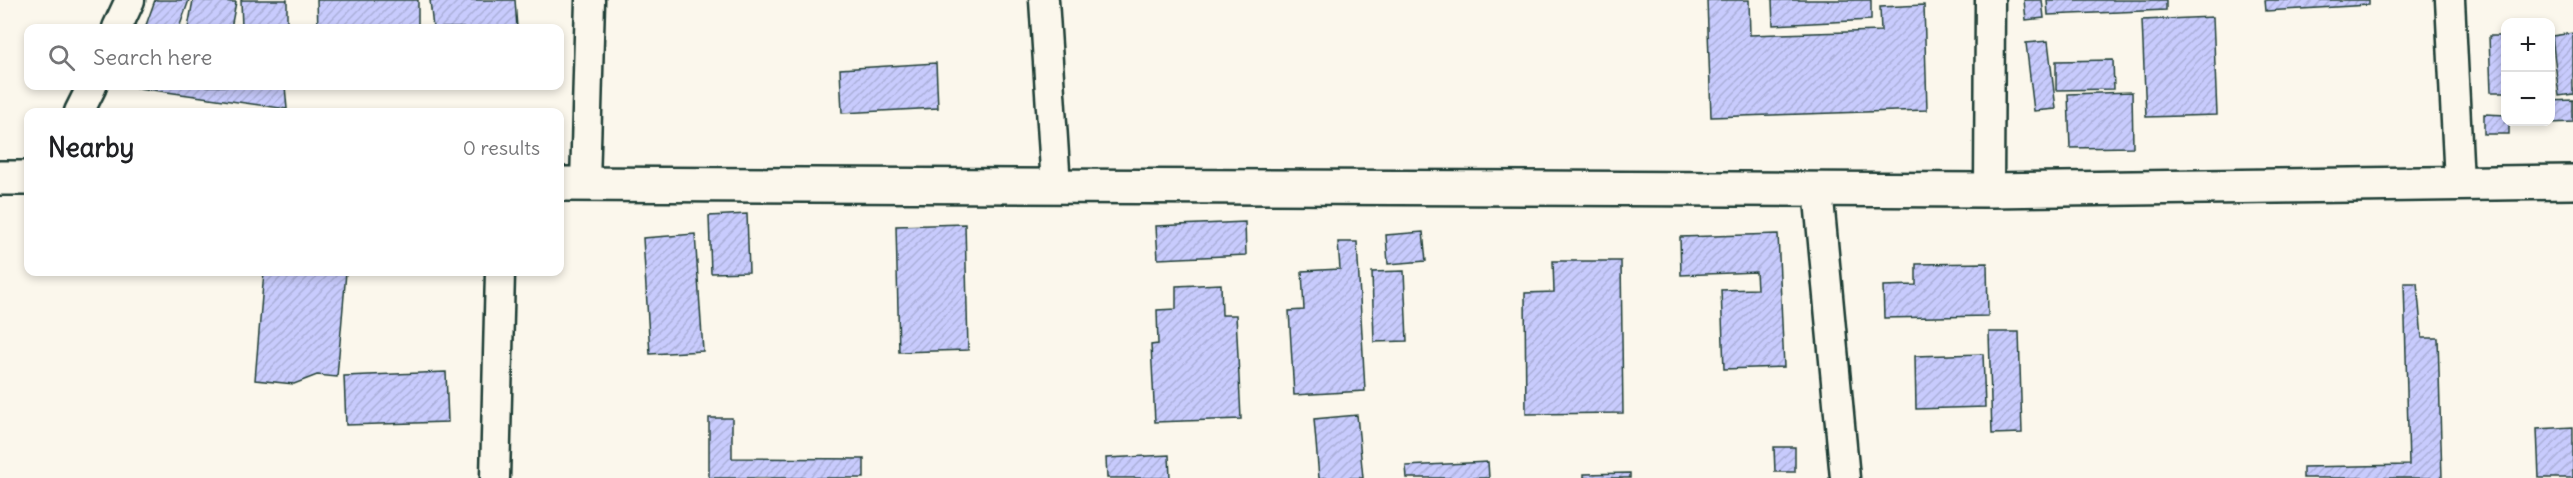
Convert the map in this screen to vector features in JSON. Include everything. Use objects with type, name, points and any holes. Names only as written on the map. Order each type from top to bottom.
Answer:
[{"type":"street","points":[[119,24],[130,0]]},
{"type":"street","points":[[590,0],[572,184],[1989,190],[2573,182]]},
{"type":"street","points":[[1044,0],[1056,186]]},
{"type":"street","points":[[1989,190],[1990,0]]},
{"type":"street","points":[[2450,0],[2459,182]]},
{"type":"street","points":[[81,108],[90,90]]},
{"type":"street","points":[[0,178],[24,178]]},
{"type":"street","points":[[1818,189],[1845,478]]},
{"type":"street","points":[[495,478],[500,276]]},
{"type":"building","points":[[155,0],[189,0],[180,24],[146,24]]},
{"type":"building","points":[[193,0],[236,2],[232,24],[189,24]]},
{"type":"building","points":[[241,0],[287,0],[287,24],[242,24]]},
{"type":"building","points":[[317,0],[418,0],[418,24],[318,24]]},
{"type":"building","points":[[430,0],[515,0],[517,24],[433,24]]},
{"type":"building","points":[[1707,0],[1749,0],[1750,35],[1881,31],[1880,7],[1924,5],[1927,110],[1711,117]]},
{"type":"building","points":[[1772,0],[1871,0],[1871,20],[1773,25]]},
{"type":"building","points":[[2024,0],[2042,0],[2044,18],[2026,20]]},
{"type":"building","points":[[2047,0],[2166,0],[2166,10],[2048,15]]},
{"type":"building","points":[[2265,0],[2369,0],[2369,5],[2266,11]]},
{"type":"building","points":[[2213,17],[2217,115],[2146,117],[2142,20]]},
{"type":"building","points":[[2573,33],[2573,94],[2559,96],[2555,36]]},
{"type":"building","points":[[2489,36],[2501,36],[2501,92],[2491,92]]},
{"type":"building","points":[[2048,41],[2056,109],[2034,111],[2026,43]]},
{"type":"building","points":[[2113,60],[2114,89],[2056,90],[2056,61]]},
{"type":"building","points":[[936,63],[938,108],[842,113],[840,69]]},
{"type":"building","points":[[152,90],[285,90],[287,108]]},
{"type":"building","points":[[2132,92],[2133,147],[2070,148],[2068,94]]},
{"type":"building","points":[[2573,100],[2573,122],[2555,123],[2555,101]]},
{"type":"building","points":[[2484,114],[2501,115],[2501,126],[2509,126],[2509,134],[2484,134]]},
{"type":"building","points":[[747,214],[749,272],[711,273],[709,216]]},
{"type":"building","points":[[1245,222],[1246,255],[1158,259],[1156,226]]},
{"type":"building","points":[[965,224],[968,350],[899,352],[896,226]]},
{"type":"building","points":[[1423,232],[1426,261],[1388,264],[1386,235]]},
{"type":"building","points":[[695,234],[703,351],[650,354],[643,238]]},
{"type":"building","points":[[1778,234],[1784,367],[1724,369],[1721,290],[1757,289],[1756,272],[1681,275],[1680,237]]},
{"type":"building","points":[[1338,242],[1357,242],[1365,391],[1294,395],[1289,311],[1304,310],[1302,271],[1340,269]]},
{"type":"building","points":[[1553,261],[1621,261],[1623,413],[1526,414],[1525,293],[1554,292]]},
{"type":"building","points":[[1987,263],[1988,316],[1884,318],[1883,286],[1916,285],[1916,264]]},
{"type":"building","points":[[1404,271],[1407,341],[1374,342],[1372,272]]},
{"type":"building","points":[[264,276],[346,276],[337,377],[317,375],[294,384],[255,380]]},
{"type":"building","points":[[2404,283],[2417,283],[2422,338],[2438,338],[2442,478],[2303,478],[2303,467],[2409,465]]},
{"type":"building","points":[[1221,284],[1222,315],[1236,315],[1241,419],[1155,422],[1151,345],[1158,344],[1157,310],[1176,309],[1176,286]]},
{"type":"building","points":[[1989,332],[2019,332],[2022,433],[1992,434]]},
{"type":"building","points":[[1983,354],[1985,407],[1916,409],[1915,356]]},
{"type":"building","points":[[446,372],[448,422],[346,425],[344,376]]},
{"type":"building","points":[[1357,415],[1363,478],[1319,478],[1314,419]]},
{"type":"building","points":[[709,418],[732,418],[732,458],[864,459],[864,478],[709,478]]},
{"type":"building","points":[[2573,427],[2573,478],[2539,478],[2537,429]]},
{"type":"building","points":[[1774,447],[1795,447],[1795,472],[1775,472]]},
{"type":"building","points":[[1169,455],[1170,478],[1107,478],[1106,458]]},
{"type":"building","points":[[1488,462],[1489,478],[1407,478],[1406,466]]},
{"type":"building","points":[[1630,473],[1630,478],[1584,478],[1584,474]]}]
